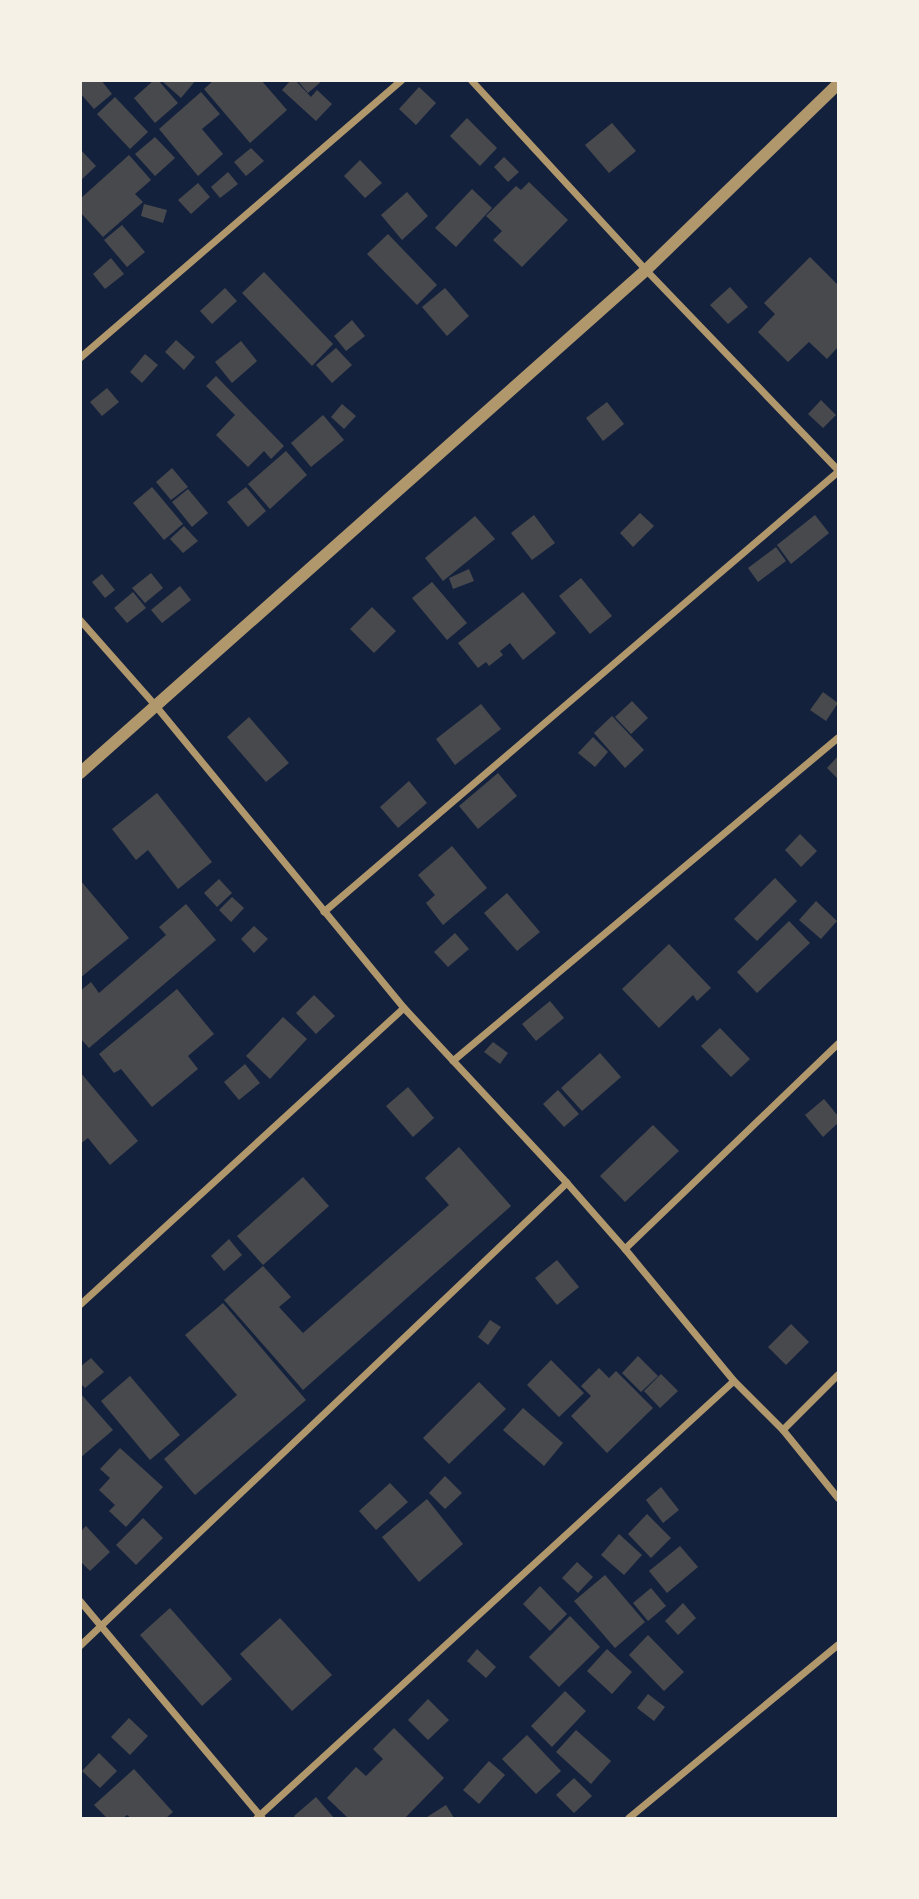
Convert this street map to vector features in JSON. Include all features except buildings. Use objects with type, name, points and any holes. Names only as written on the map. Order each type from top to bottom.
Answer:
[{"type":"street","points":[[80,358],[402,80]]},
{"type":"street","points":[[324,912],[838,471],[646,270],[471,80]]},
{"type":"street","points":[[80,773],[646,270],[838,83]]},
{"type":"street","points":[[80,620],[155,705],[404,1009],[567,1183],[734,1381],[783,1430],[838,1498]]},
{"type":"street","points":[[453,1061],[838,738]]},
{"type":"street","points":[[80,1305],[404,1009]]},
{"type":"street","points":[[625,1249],[838,1044]]},
{"type":"street","points":[[80,1646],[567,1183]]},
{"type":"street","points":[[783,1430],[838,1375]]},
{"type":"street","points":[[80,1601],[260,1818],[734,1381]]},
{"type":"street","points":[[629,1818],[838,1645]]}]
